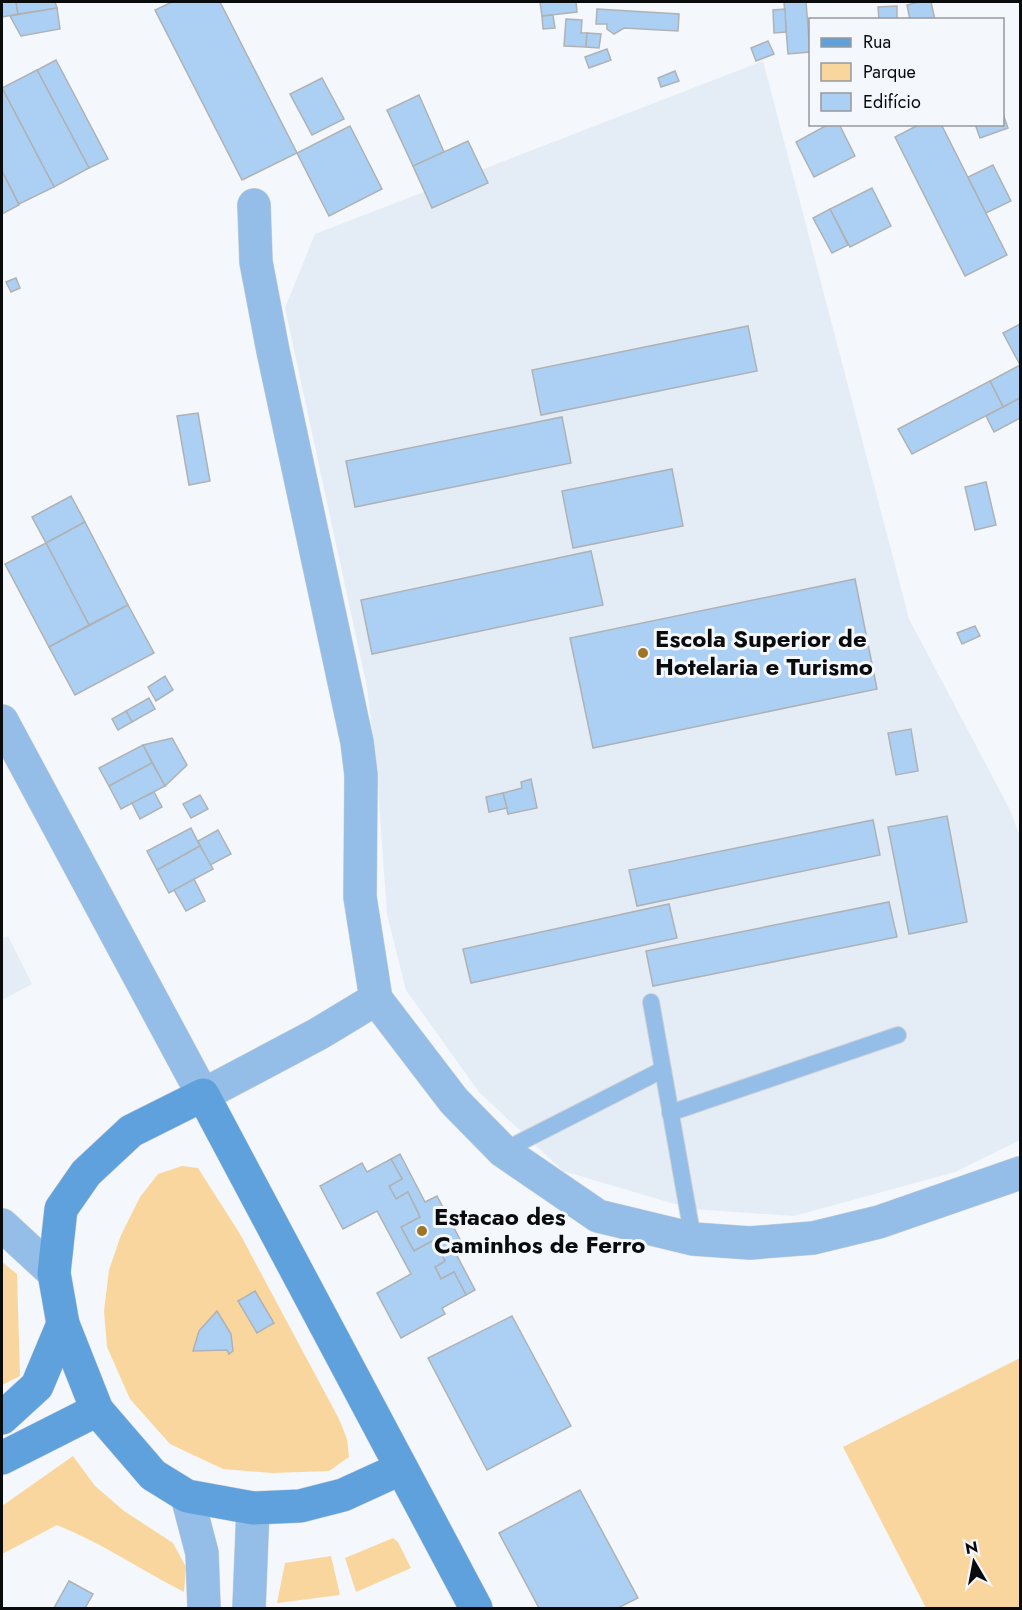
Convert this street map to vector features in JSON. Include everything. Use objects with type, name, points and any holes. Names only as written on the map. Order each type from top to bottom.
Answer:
[{"type":"main road","points":[[400,1469],[343,1495],[300,1506],[253,1508],[187,1496],[153,1475],[97,1410],[63,1324],[54,1273],[61,1209],[86,1173],[131,1131],[203,1095],[476,1608]]},
{"type":"main road","points":[[2,1418],[37,1386],[63,1324]]},
{"type":"main road","points":[[2,1458],[97,1410]]},
{"type":"street","points":[[254,205],[256,262],[261,292],[357,742],[361,775],[360,897],[376,999],[454,1101],[503,1152],[598,1216],[693,1239],[750,1243],[813,1238],[879,1222],[1020,1173]]},
{"type":"street","points":[[2,721],[203,1095],[318,1034],[376,999]]},
{"type":"street","points":[[2,1225],[54,1273]]},
{"type":"street","points":[[187,1496],[202,1553],[204,1608]]},
{"type":"street","points":[[249,1608],[253,1508]]},
{"type":"lane","points":[[651,1002],[693,1239]]},
{"type":"lane","points":[[670,1113],[898,1035]]},
{"type":"lane","points":[[503,1152],[662,1070]]},
{"type":"shaded area","name":"Escola Superior de Hotelaria e Turismo","points":[[763,61],[909,619],[1010,810],[1020,837],[1020,1140],[955,1172],[794,1216],[692,1209],[563,1171],[479,1092],[406,990],[387,914],[377,773],[367,687],[285,308],[315,234]]},
{"type":"shaded area","points":[[8,936],[32,984],[2,1000],[2,939]]},
{"type":"green space","points":[[182,1166],[198,1168],[240,1234],[339,1419],[347,1439],[349,1457],[329,1471],[272,1473],[223,1469],[170,1444],[130,1399],[107,1347],[104,1311],[109,1270],[121,1235],[140,1197],[158,1174]],"holes":[[[254,1291],[274,1323],[258,1333],[238,1301]],[[217,1311],[231,1334],[233,1351],[229,1354],[227,1350],[193,1351],[199,1331]]]},
{"type":"green space","points":[[2,1262],[17,1274],[20,1376],[2,1385]]},
{"type":"green space","points":[[1020,1358],[1020,1608],[926,1608],[843,1447]]},
{"type":"green space","points":[[73,1456],[95,1486],[124,1511],[173,1543],[186,1567],[184,1592],[106,1548],[57,1525],[2,1554],[2,1506]]},
{"type":"green space","points":[[393,1538],[398,1542],[411,1568],[356,1592],[345,1558]]},
{"type":"green space","points":[[331,1556],[340,1595],[277,1603],[285,1563]]},
{"type":"building","points":[[2,2],[16,2],[18,14],[2,17]]},
{"type":"building","points":[[16,2],[55,2],[57,8],[18,14]]},
{"type":"building","points":[[172,2],[220,2],[297,153],[242,180],[155,10]]},
{"type":"building","points":[[540,2],[576,2],[577,12],[542,16]]},
{"type":"building","points":[[784,2],[806,2],[809,52],[788,54]]},
{"type":"building","points":[[931,2],[935,18],[910,18],[907,5]]},
{"type":"building","points":[[897,6],[897,18],[879,18],[878,7]]},
{"type":"building","points":[[57,8],[60,29],[21,36],[10,16]]},
{"type":"building","points":[[597,9],[679,14],[678,31],[624,28],[614,34],[607,29],[607,24],[596,24]]},
{"type":"building","points":[[785,9],[786,32],[774,33],[773,10]]},
{"type":"building","points":[[553,15],[555,28],[543,29],[542,16]]},
{"type":"building","points":[[566,19],[582,20],[581,33],[587,33],[586,47],[564,46]]},
{"type":"building","points":[[587,33],[601,34],[599,48],[586,47]]},
{"type":"building","points":[[768,41],[774,54],[756,61],[751,48]]},
{"type":"building","points":[[607,49],[611,60],[589,68],[585,57]]},
{"type":"building","points":[[56,60],[108,159],[89,168],[37,70]]},
{"type":"building","points":[[37,70],[89,168],[54,187],[2,88]]},
{"type":"building","points":[[675,71],[679,81],[661,87],[658,78]]},
{"type":"building","points":[[322,78],[344,119],[312,135],[290,94]]},
{"type":"building","points":[[2,88],[54,187],[19,204],[2,171]]},
{"type":"building","points":[[419,95],[444,152],[413,166],[387,110]]},
{"type":"building","points":[[1004,117],[1008,128],[980,138],[976,126],[1004,126]]},
{"type":"building","points":[[350,126],[382,189],[329,216],[297,153]]},
{"type":"building","points":[[825,126],[840,126],[855,156],[814,177],[796,142]]},
{"type":"building","points":[[916,126],[942,126],[1007,255],[965,276],[895,137]]},
{"type":"building","points":[[468,141],[488,183],[432,208],[413,166]]},
{"type":"building","points":[[993,165],[1011,201],[986,213],[968,177]]},
{"type":"building","points":[[2,171],[19,205],[2,214]]},
{"type":"building","points":[[872,188],[891,226],[850,247],[830,209]]},
{"type":"building","points":[[830,209],[848,245],[832,253],[813,218]]},
{"type":"building","points":[[16,278],[20,288],[11,292],[6,282]]},
{"type":"building","points":[[1020,324],[1020,365],[1003,333]]},
{"type":"building","points":[[748,326],[757,371],[541,415],[532,370]]},
{"type":"building","points":[[1020,365],[1020,398],[1003,407],[990,381]]},
{"type":"building","points":[[990,381],[1003,407],[912,454],[898,429]]},
{"type":"building","points":[[1020,398],[1020,418],[994,432],[986,416]]},
{"type":"building","points":[[198,413],[210,481],[189,485],[177,416]]},
{"type":"building","points":[[562,417],[571,463],[355,507],[346,461]]},
{"type":"building","points":[[672,469],[683,526],[573,548],[562,491]]},
{"type":"building","points":[[986,482],[996,525],[975,530],[965,487]]},
{"type":"building","points":[[71,496],[85,522],[46,543],[32,517]]},
{"type":"building","points":[[85,522],[128,605],[89,625],[46,543]]},
{"type":"building","points":[[46,543],[89,625],[49,647],[5,564]]},
{"type":"building","points":[[591,551],[603,605],[372,654],[361,600]]},
{"type":"building","points":[[855,579],[877,689],[593,748],[570,638]]},
{"type":"building","points":[[128,605],[154,653],[75,695],[49,647]]},
{"type":"building","points":[[975,626],[980,636],[962,644],[957,633]]},
{"type":"building","points":[[165,676],[173,690],[156,701],[148,687]]},
{"type":"building","points":[[149,698],[155,709],[132,722],[126,711]]},
{"type":"building","points":[[126,711],[132,722],[118,730],[112,719]]},
{"type":"building","points":[[911,729],[918,771],[896,775],[888,733]]},
{"type":"building","points":[[172,738],[187,765],[165,786],[143,745]]},
{"type":"building","points":[[143,745],[152,763],[109,786],[99,768]]},
{"type":"building","points":[[152,763],[165,786],[121,809],[109,786]]},
{"type":"building","points":[[531,779],[537,808],[508,814],[503,793],[522,788],[521,782]]},
{"type":"building","points":[[154,792],[162,807],[140,819],[132,803]]},
{"type":"building","points":[[503,793],[507,808],[489,812],[486,797]]},
{"type":"building","points":[[200,795],[208,809],[191,818],[183,804]]},
{"type":"building","points":[[947,816],[967,922],[909,934],[888,827]]},
{"type":"building","points":[[873,820],[880,855],[637,906],[629,870]]},
{"type":"building","points":[[191,828],[200,846],[157,870],[147,851]]},
{"type":"building","points":[[218,830],[231,854],[210,865],[198,841]]},
{"type":"building","points":[[200,846],[213,869],[169,893],[157,870]]},
{"type":"building","points":[[194,879],[205,901],[186,911],[174,890]]},
{"type":"building","points":[[889,902],[897,937],[653,986],[646,951]]},
{"type":"building","points":[[669,904],[677,938],[471,983],[463,949]]},
{"type":"building","points":[[400,1154],[425,1202],[437,1196],[463,1245],[454,1250],[475,1290],[466,1295],[454,1272],[441,1279],[435,1267],[445,1261],[434,1240],[414,1251],[401,1227],[420,1217],[408,1192],[396,1199],[389,1186],[402,1179],[391,1159]]},
{"type":"building","points":[[391,1159],[402,1179],[389,1186],[396,1199],[408,1192],[420,1217],[401,1227],[414,1251],[434,1240],[445,1261],[435,1267],[441,1279],[454,1272],[466,1295],[442,1308],[445,1314],[401,1338],[377,1293],[411,1274],[377,1211],[343,1229],[320,1186],[362,1163],[367,1172]]},
{"type":"building","points":[[255,1291],[274,1323],[257,1333],[238,1301]]},
{"type":"building","points":[[217,1311],[231,1334],[233,1351],[229,1354],[227,1350],[193,1351],[199,1331]]},
{"type":"building","points":[[512,1316],[571,1426],[487,1470],[428,1358]]},
{"type":"building","points":[[580,1490],[638,1598],[618,1608],[539,1608],[499,1533]]},
{"type":"building","points":[[69,1581],[93,1594],[85,1608],[54,1608]]},
{"type":"place","name":"Escola Superior de Hotelaria e Turismo","points":[[643,653]]},
{"type":"place","name":"Estacao des Caminhos de Ferro","points":[[422,1231]]}]
